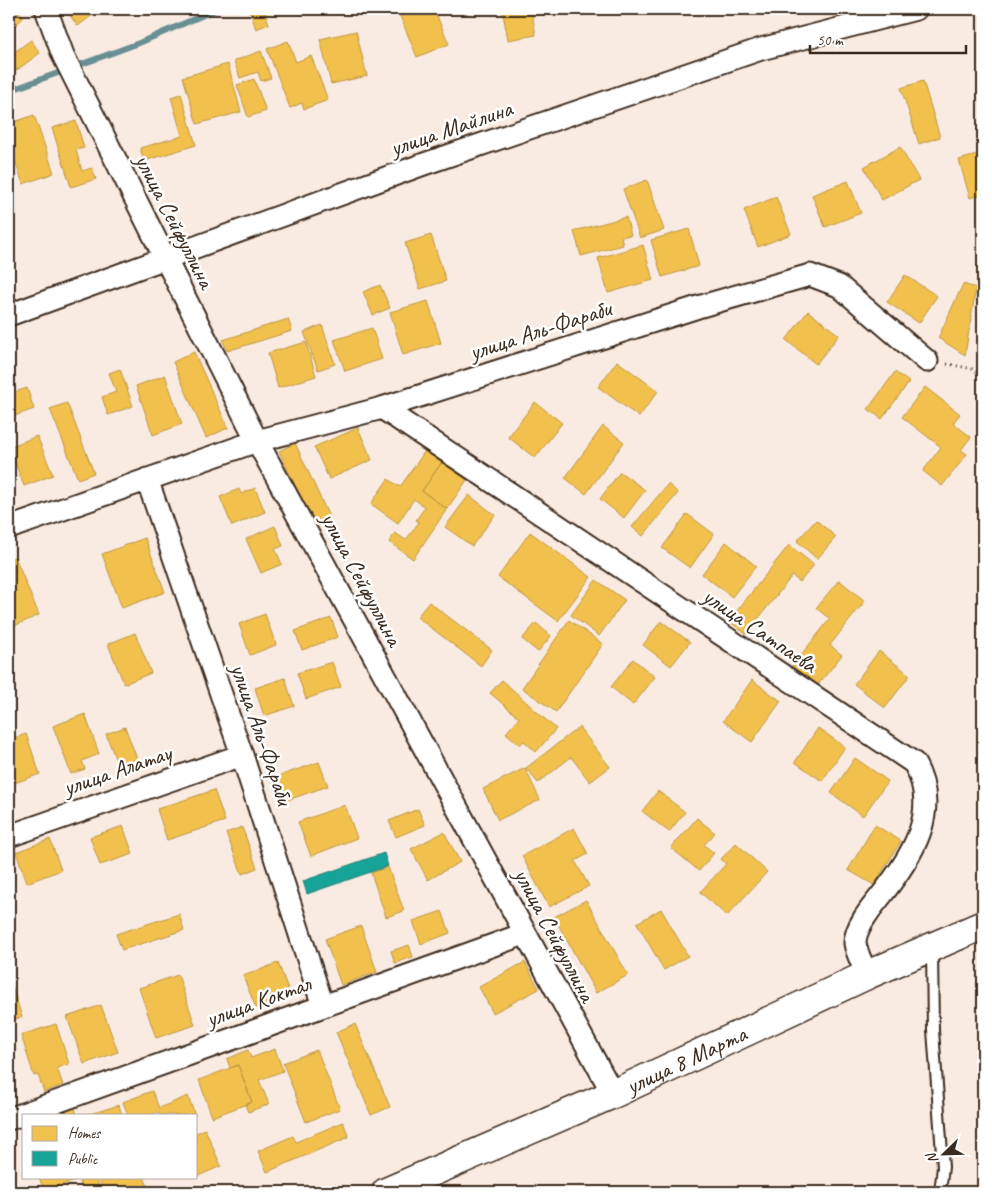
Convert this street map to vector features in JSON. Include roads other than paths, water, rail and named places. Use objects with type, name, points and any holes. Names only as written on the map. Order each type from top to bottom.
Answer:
[{"type":"street","name":"улица Сейфуллина","points":[[46,9],[63,55],[76,83],[257,440],[524,934],[613,1094]]},
{"type":"street","name":"улица Майлина","points":[[9,315],[424,164],[761,49],[916,9]]},
{"type":"street","name":"улица Аль-Фараби","points":[[9,528],[257,440],[382,408],[661,319],[810,275],[839,286],[927,361]]},
{"type":"street","name":"улица Сатпаева","points":[[382,408],[914,763],[922,778],[925,793],[923,824],[911,851],[898,873],[865,915],[855,943],[867,975]]},
{"type":"street","name":"улица Аль-Фараби","points":[[147,479],[242,755],[323,1006]]},
{"type":"street","name":"улица Алатау","points":[[9,836],[242,755]]},
{"type":"street","name":"улица 8 Марта","points":[[386,1192],[613,1094],[867,975],[983,925]]},
{"type":"street","name":"улица Коктал","points":[[23,1114],[524,934]]},
{"type":"street","name":"улица Коктал","points":[[9,1119],[22,1114]]},
{"type":"lane","points":[[932,948],[933,1030],[943,1167],[940,1192]]},
{"type":"waterway","points":[[9,91],[139,43],[217,9]]}]
